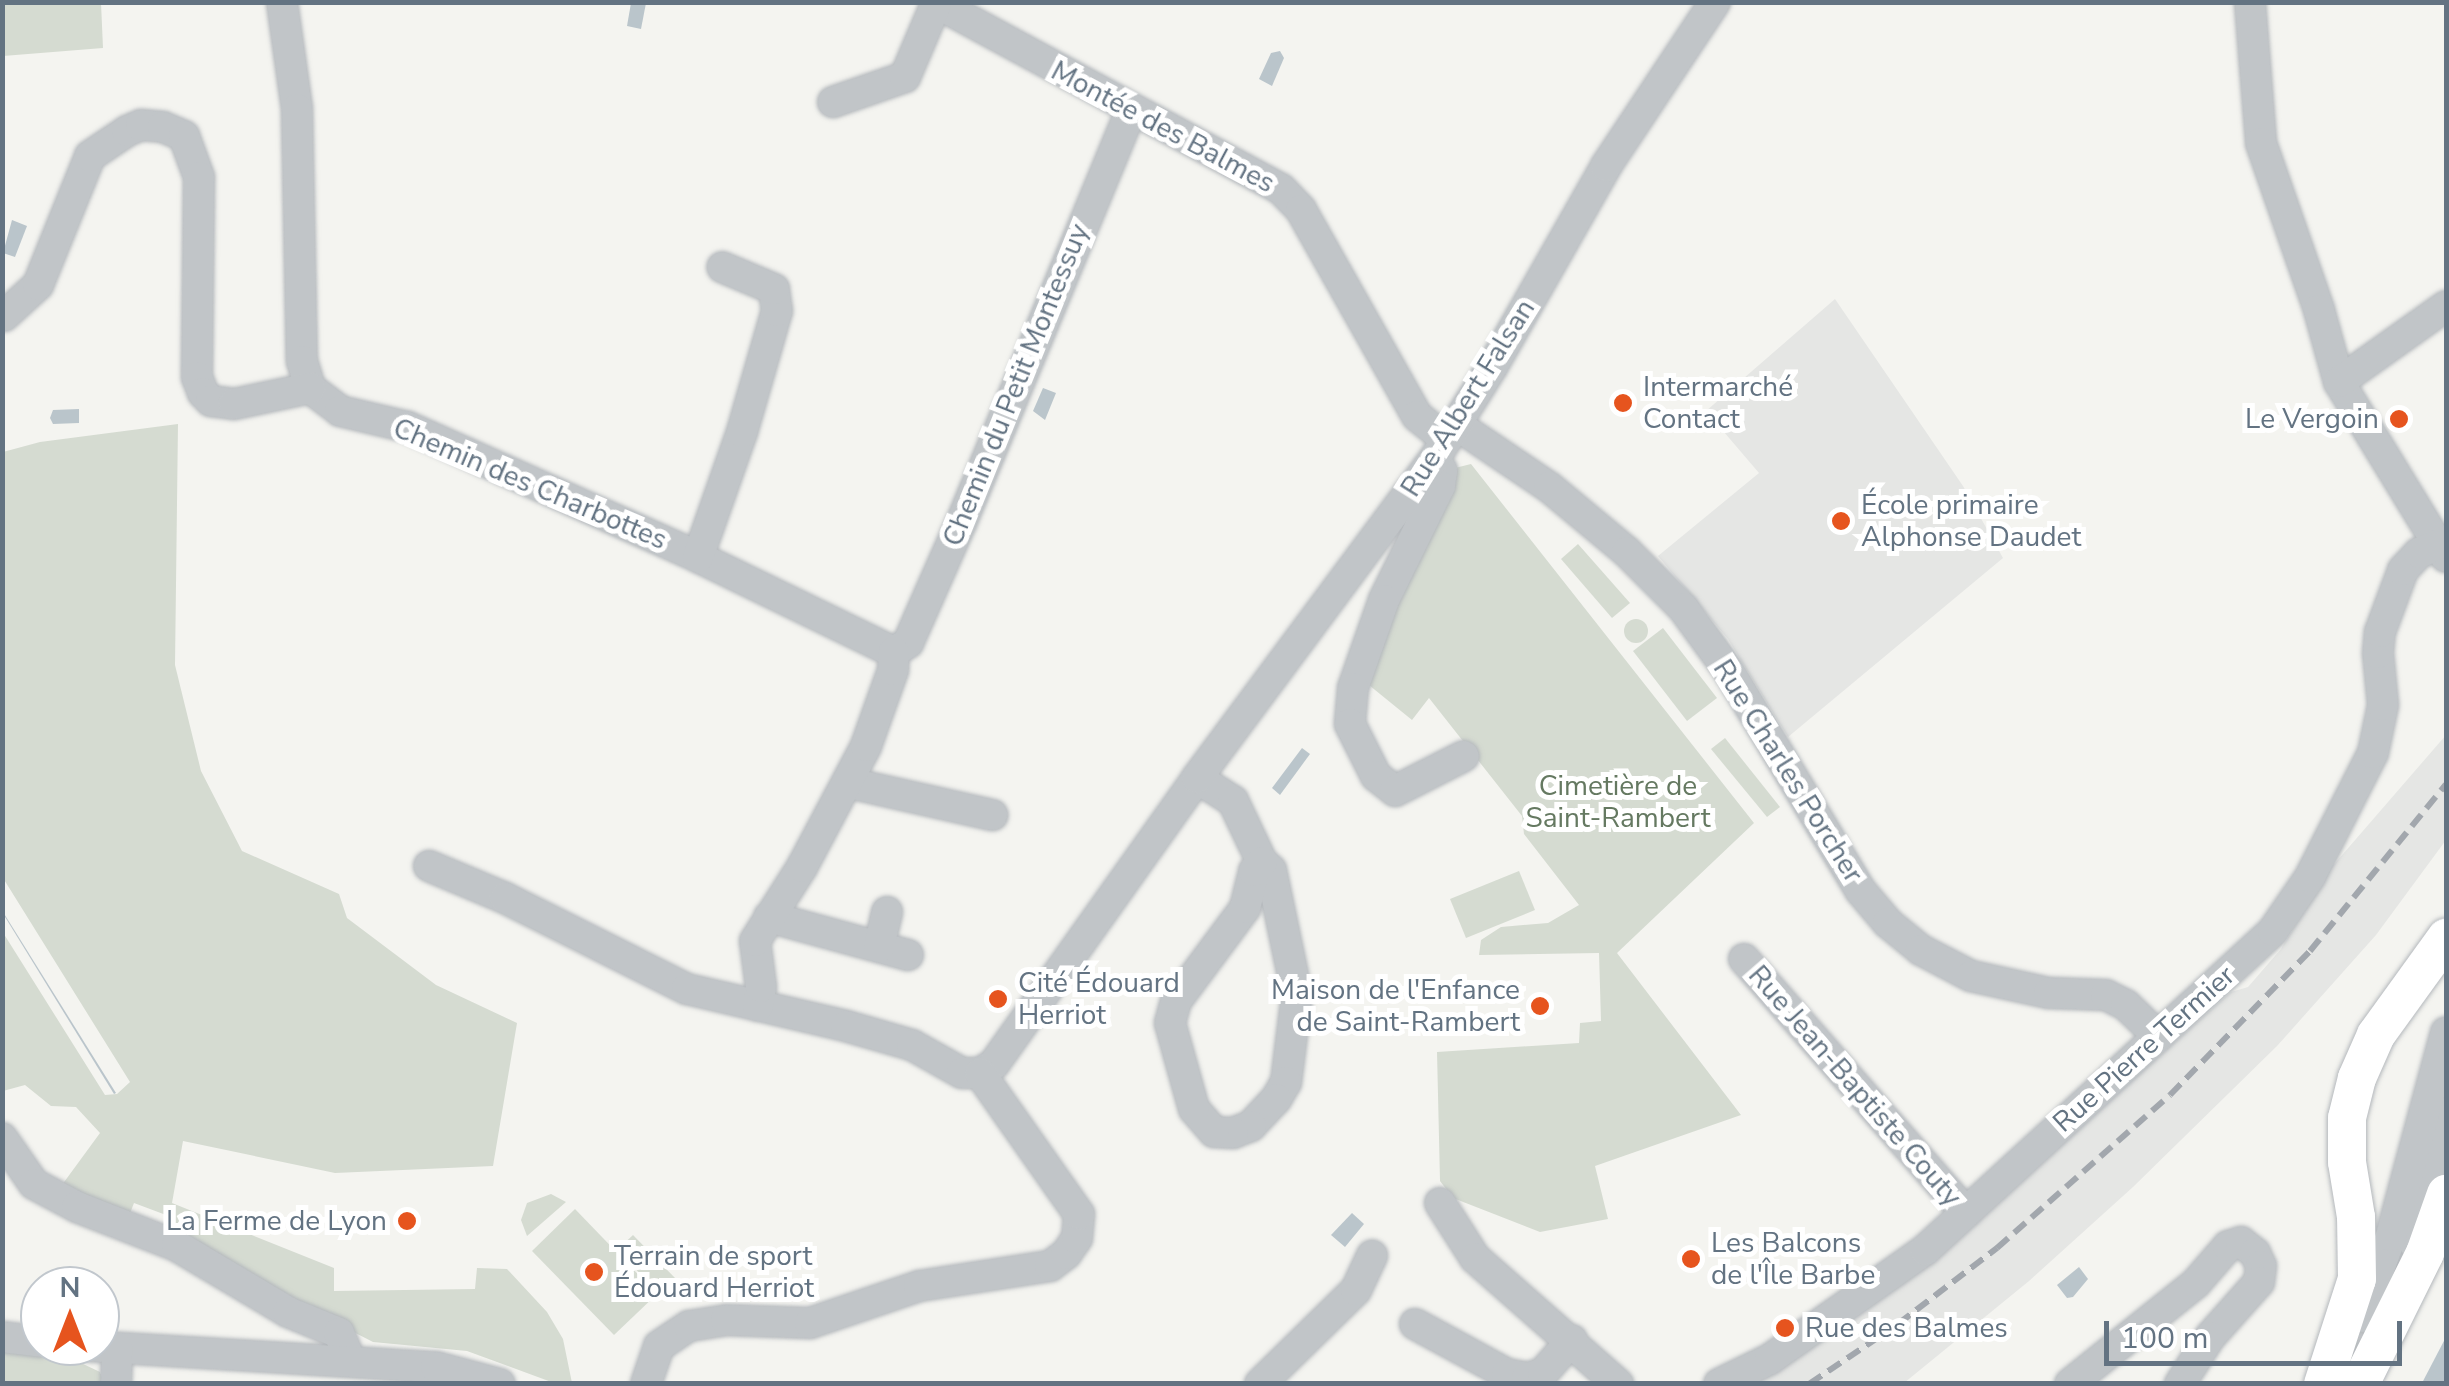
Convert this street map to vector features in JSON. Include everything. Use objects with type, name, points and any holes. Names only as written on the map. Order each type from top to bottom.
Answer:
[{"type":"main road","points":[[2324,1384],[2358,1279],[2356,1217],[2346,1162],[2346,1118],[2357,1078],[2376,1034],[2446,938]]},
{"type":"main road","points":[[2360,1384],[2426,1254],[2438,1186]]},
{"type":"street","points":[[4,316],[38,285],[90,156],[127,130],[141,125],[163,127],[184,136],[199,177],[198,378],[203,393],[212,401],[234,404],[310,388],[302,361],[297,110],[282,2]]},
{"type":"street","name":"Rue Albert Falsan","points":[[980,1073],[994,1064],[1197,778],[1446,441],[1606,166],[1715,2]]},
{"type":"street","name":"Rue Pierre Termier","points":[[1720,1384],[1770,1359],[1925,1250],[2273,931],[2310,877],[2362,779],[2380,728],[2383,705],[2378,653],[2394,593],[2403,570],[2419,554],[2445,544],[2346,376],[2320,310],[2261,143],[2250,2]]},
{"type":"street","name":"Montée des Balmes","points":[[834,102],[905,78],[936,3],[1130,112],[1281,189],[1301,210],[1417,416],[1446,441]]},
{"type":"street","name":"Chemin du Petit Montessuy","points":[[894,652],[908,643],[961,523],[1130,112]]},
{"type":"street","name":"Chemin des Charbottes","points":[[698,557],[742,432],[777,312],[774,289],[722,267]]},
{"type":"street","points":[[2346,376],[2446,306]]},
{"type":"street","name":"Chemin des Charbottes","points":[[310,388],[340,411],[408,427],[698,557],[894,652]]},
{"type":"street","points":[[1446,441],[1440,486],[1384,600],[1353,688],[1350,724],[1376,776],[1398,802],[1464,756]]},
{"type":"street","name":"Rue Charles Porcher","points":[[1446,441],[1549,487],[1627,552],[1683,608],[1728,670],[1860,890],[1888,922],[1921,950],[1971,976],[2050,994],[2106,995],[2126,1004],[2158,1036]]},
{"type":"street","points":[[758,1006],[761,987],[755,941],[849,783],[893,670],[894,652]]},
{"type":"street","points":[[1197,778],[1233,801],[1262,862],[1271,870],[1298,994],[1288,1069],[1276,1099],[1251,1126],[1233,1133],[1214,1132],[1194,1109],[1170,1023],[1176,1001],[1246,908],[1254,871],[1262,862]]},
{"type":"street","points":[[849,783],[992,815]]},
{"type":"street","points":[[429,866],[505,898],[660,978],[912,1046],[962,1073],[980,1073],[1079,1214],[1077,1238],[1066,1254],[1050,1266],[918,1286],[810,1323],[726,1320],[689,1326],[660,1346],[646,1384]]},
{"type":"street","points":[[769,917],[894,951],[888,912]]},
{"type":"street","name":"Rue Jean-Baptiste Couty","points":[[1744,959],[1966,1213]]},
{"type":"street","points":[[2324,1384],[2361,1320],[2391,1236],[2446,1032]]},
{"type":"street","points":[[2356,1217],[2370,1232],[2391,1236],[2410,1225],[2438,1186],[2446,1113]]},
{"type":"street","points":[[2,1138],[34,1184],[77,1207],[177,1246],[288,1312],[338,1333],[350,1360]]},
{"type":"street","points":[[1440,1203],[1475,1258],[1618,1384]]},
{"type":"street","points":[[2070,1384],[2196,1284],[2228,1246],[2241,1242],[2255,1253],[2261,1266],[2259,1282],[2210,1337],[2180,1384]]},
{"type":"street","points":[[1260,1384],[1356,1290],[1372,1256]]},
{"type":"street","points":[[1415,1324],[1508,1374],[1527,1378],[1544,1373],[1572,1340]]},
{"type":"street","points":[[120,1348],[436,1367],[500,1384]]},
{"type":"shaded area","points":[[631,3],[646,3],[641,29],[627,26]]},
{"type":"shaded area","points":[[1280,51],[1284,58],[1272,86],[1259,79],[1271,53]]},
{"type":"shaded area","points":[[12,220],[27,226],[15,257],[3,253]]},
{"type":"shaded area","name":"École primaire Alphonse Daudet","points":[[1835,299],[1963,486],[2003,558],[1788,737],[1728,639],[1658,556],[1759,473],[1706,411]]},
{"type":"shaded area","points":[[1043,388],[1056,393],[1045,420],[1033,411]]},
{"type":"shaded area","points":[[79,409],[79,423],[53,424],[50,418],[53,410]]},
{"type":"shaded area","points":[[2446,735],[2446,840],[2376,935],[2277,1046],[2133,1187],[2029,1281],[1904,1383],[1756,1384],[1939,1253],[2231,992],[2248,987],[2281,949],[2330,869]]},
{"type":"shaded area","points":[[1302,748],[1310,754],[1280,795],[1272,788]]},
{"type":"shaded area","points":[[3,912],[116,1093],[114,1094]]},
{"type":"shaded area","points":[[1352,1213],[1364,1224],[1345,1247],[1331,1235]]},
{"type":"shaded area","points":[[2079,1267],[2088,1279],[2073,1297],[2067,1298],[2057,1285]]},
{"type":"shaded area","points":[[2446,1337],[2446,1383],[2422,1383]]},
{"type":"green space","points":[[3,2],[101,3],[103,48],[3,56]]},
{"type":"green space","points":[[178,424],[175,665],[201,771],[242,851],[339,894],[347,918],[436,985],[517,1023],[493,1166],[335,1173],[183,1141],[172,1203],[334,1268],[334,1291],[475,1289],[477,1268],[507,1269],[547,1312],[563,1339],[572,1383],[554,1383],[467,1351],[373,1342],[160,1233],[166,1215],[134,1203],[127,1221],[59,1189],[100,1133],[76,1107],[51,1106],[25,1085],[3,1091],[2,931],[105,1095],[117,1094],[130,1082],[3,878],[3,452],[40,442]]},
{"type":"green space","name":"Cimetière de Saint-Rambert","points":[[1471,464],[1754,823],[1617,953],[1741,1115],[1595,1166],[1608,1219],[1540,1232],[1453,1198],[1440,1181],[1437,1052],[1579,1043],[1580,1023],[1601,1021],[1599,953],[1479,955],[1481,940],[1501,927],[1548,923],[1579,905],[1524,834],[1522,816],[1429,698],[1412,720],[1364,681],[1455,468]]},
{"type":"green space","points":[[1578,544],[1630,603],[1612,618],[1561,559]]},
{"type":"green space","points":[[1636,619],[1645,622],[1645,640],[1636,643],[1627,640],[1624,631],[1627,622]]},
{"type":"green space","points":[[1663,628],[1717,698],[1687,721],[1633,651]]},
{"type":"green space","points":[[1725,738],[1780,807],[1767,817],[1711,749]]},
{"type":"green space","points":[[1519,871],[1535,910],[1466,938],[1450,899]]},
{"type":"green space","points":[[551,1194],[566,1202],[527,1236],[521,1220],[527,1203]]},
{"type":"green space","name":"Terrain de sport Édouard Herriot","points":[[575,1209],[657,1294],[614,1335],[532,1251]]},
{"type":"green space","points":[[633,1235],[676,1279],[660,1294],[617,1250]]},
{"type":"green space","points":[[2,1350],[20,1353],[20,1366],[87,1366],[100,1372],[104,1383],[3,1383]]},
{"type":"railway","points":[[1809,1384],[1898,1324],[1997,1248],[2170,1095],[2310,951],[2446,784]]},
{"type":"place","name":"Intermarché Contact","points":[[1623,403]]},
{"type":"place","name":"Le Vergoin","points":[[2399,419]]},
{"type":"place","name":"École primaire Alphonse Daudet","points":[[1841,521]]},
{"type":"place","name":"Cité Édouard Herriot","points":[[998,999]]},
{"type":"place","name":"Maison de l'Enfance de Saint-Rambert","points":[[1540,1006]]},
{"type":"place","name":"La Ferme de Lyon","points":[[407,1221]]},
{"type":"place","name":"Les Balcons de l'Île Barbe","points":[[1691,1259]]},
{"type":"place","name":"Terrain de sport Édouard Herriot","points":[[594,1272]]},
{"type":"place","name":"Rue des Balmes","points":[[1785,1328]]}]
